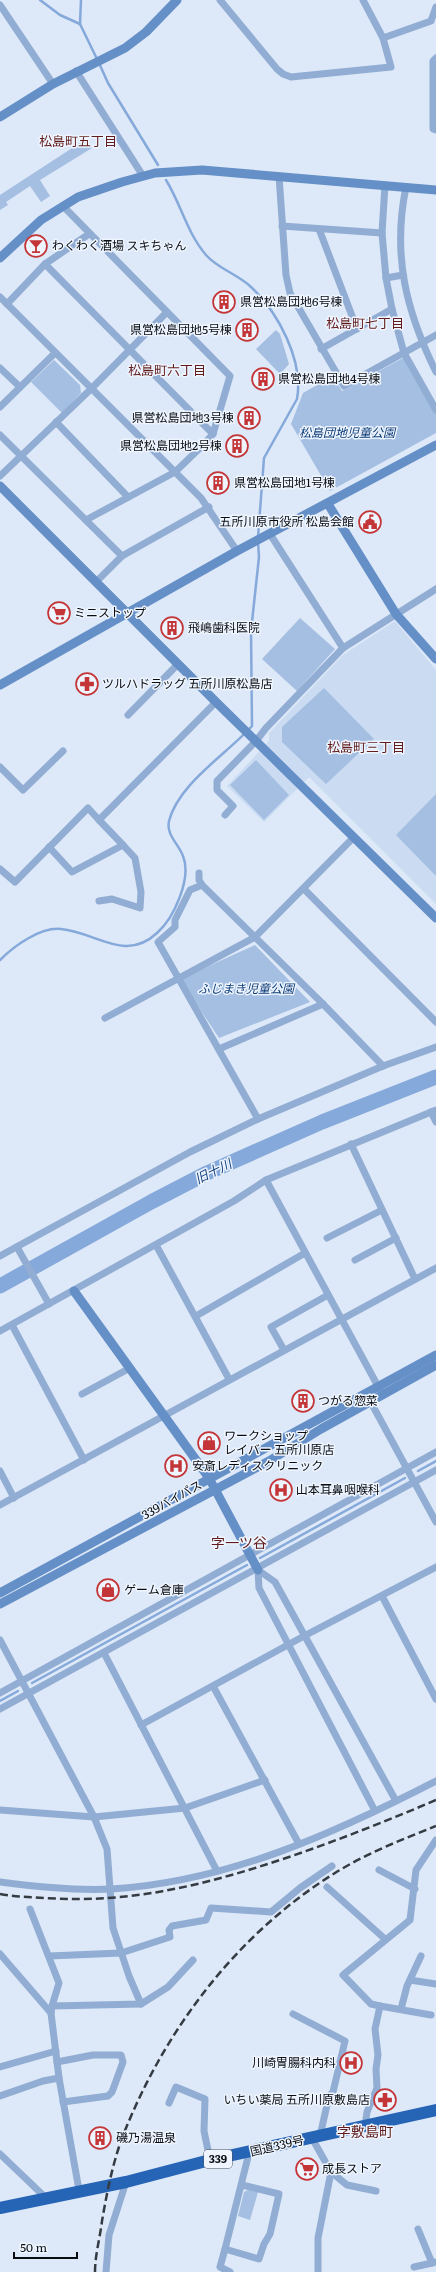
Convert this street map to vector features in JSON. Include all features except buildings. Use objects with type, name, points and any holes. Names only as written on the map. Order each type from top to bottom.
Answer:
[{"type":"highway","name":"国道339号","points":[[0,2208],[79,2190],[126,2182],[210,2160],[249,2153],[436,2110]]},
{"type":"street","points":[[0,117],[76,71],[103,59],[132,43],[177,0]]},
{"type":"street","points":[[220,0],[277,69],[282,74],[292,77],[391,67],[383,38],[363,0]]},
{"type":"street","points":[[0,5],[53,84]]},
{"type":"street","points":[[383,38],[424,25],[431,21],[436,7]]},
{"type":"street","points":[[436,58],[433,61],[433,129],[436,130]]},
{"type":"street","points":[[76,71],[143,176]]},
{"type":"street","points":[[0,258],[35,225],[63,206],[96,190],[143,176],[171,171],[202,170],[436,190]]},
{"type":"street","points":[[279,176],[286,275],[290,293],[344,386],[436,335]]},
{"type":"street","points":[[385,185],[382,232],[386,278],[392,309],[404,353],[436,410]]},
{"type":"street","points":[[406,187],[400,237],[403,275],[409,307],[422,343],[436,372]]},
{"type":"street","points":[[63,206],[230,376],[213,434],[175,472],[86,520]]},
{"type":"street","points":[[282,226],[382,232]]},
{"type":"street","points":[[319,229],[357,329]]},
{"type":"street","points":[[7,304],[45,264],[89,234]]},
{"type":"street","points":[[45,264],[213,434]]},
{"type":"street","points":[[386,278],[403,275]]},
{"type":"street","points":[[0,297],[209,508],[237,551]]},
{"type":"street","points":[[321,348],[392,309]]},
{"type":"street","points":[[0,476],[130,351],[167,312]]},
{"type":"street","points":[[0,407],[55,353]]},
{"type":"street","points":[[0,368],[20,387]]},
{"type":"street","points":[[56,422],[128,497]]},
{"type":"street","points":[[0,436],[122,556]]},
{"type":"street","points":[[0,685],[237,551],[436,446]]},
{"type":"street","points":[[0,486],[238,724],[436,918]]},
{"type":"street","points":[[328,504],[396,614],[436,659]]},
{"type":"street","points":[[96,582],[122,556],[209,508]]},
{"type":"street","points":[[268,535],[342,648]]},
{"type":"street","points":[[224,815],[233,806],[217,790],[217,781],[254,739],[342,648],[436,589]]},
{"type":"street","points":[[128,715],[178,664]]},
{"type":"street","points":[[99,820],[216,702]]},
{"type":"street","points":[[0,767],[23,790],[63,751]]},
{"type":"street","points":[[0,869],[15,882],[88,808],[135,858],[141,892],[140,908],[112,898],[99,902]]},
{"type":"street","points":[[105,1018],[180,979],[255,937],[354,837]]},
{"type":"street","points":[[49,847],[72,872],[123,845]]},
{"type":"street","points":[[199,873],[199,880],[202,886],[323,1004],[383,1066]]},
{"type":"street","points":[[202,886],[190,890],[175,920],[175,927],[158,942],[258,1119]]},
{"type":"street","points":[[304,889],[436,1022]]},
{"type":"street","points":[[219,1049],[323,1004]]},
{"type":"street","points":[[0,1256],[18,1249],[190,1152],[258,1119],[383,1066],[436,1047]]},
{"type":"street","points":[[0,1331],[234,1201],[266,1180],[434,1111],[436,1122]]},
{"type":"street","points":[[351,1144],[415,1279]]},
{"type":"street","points":[[266,1180],[383,1395]]},
{"type":"street","points":[[327,1238],[382,1210]]},
{"type":"street","points":[[355,1260],[396,1238]]},
{"type":"street","points":[[156,1245],[196,1316],[229,1380]]},
{"type":"street","points":[[18,1249],[49,1304]]},
{"type":"street","points":[[196,1316],[306,1253]]},
{"type":"street","points":[[0,1505],[436,1268]]},
{"type":"street","points":[[74,1291],[217,1489],[258,1570],[259,1588],[375,1811]]},
{"type":"street","points":[[284,1350],[271,1327],[328,1295]]},
{"type":"street","points":[[12,1325],[84,1460]]},
{"type":"street","points":[[0,1593],[210,1478],[368,1398],[378,1386],[436,1355]]},
{"type":"street","name":"339バイパス","points":[[0,1604],[217,1489],[368,1398],[383,1395],[436,1366]]},
{"type":"street","points":[[82,1394],[130,1368]]},
{"type":"street","points":[[368,1398],[436,1522]]},
{"type":"street","points":[[0,1693],[436,1452]]},
{"type":"street","points":[[0,1710],[258,1570],[436,1470]]},
{"type":"street","points":[[0,1472],[14,1498]]},
{"type":"street","points":[[141,1725],[288,1644],[436,1567]]},
{"type":"street","points":[[258,1570],[275,1582],[306,1635],[396,1801]]},
{"type":"street","points":[[382,1596],[436,1699]]},
{"type":"street","points":[[0,1640],[94,1817],[107,1850],[113,1928],[141,2004]]},
{"type":"street","points":[[104,1653],[217,1871]]},
{"type":"street","points":[[213,1686],[299,1844]]},
{"type":"street","points":[[0,1810],[94,1817],[185,1808],[265,1780]]},
{"type":"street","points":[[0,1882],[47,1888],[110,1889],[195,1878],[299,1844],[363,1818],[436,1781]]},
{"type":"street","points":[[431,2015],[371,2004],[343,1975],[410,1920],[415,1889],[416,1870],[436,1840]]},
{"type":"street","points":[[49,1956],[121,1953],[170,1938],[169,1930],[172,1926],[206,1920],[211,1908],[271,1912],[300,1888],[332,1866]]},
{"type":"street","points":[[379,1870],[415,1889]]},
{"type":"street","points":[[327,1887],[385,1939]]},
{"type":"street","points":[[30,1909],[59,1983],[52,2009],[57,2062],[79,2190]]},
{"type":"street","points":[[0,1954],[52,2009],[141,2004],[168,1987],[193,1960]]},
{"type":"street","points":[[401,2009],[410,1980],[421,1956]]},
{"type":"street","points":[[410,1980],[436,1984]]},
{"type":"street","points":[[365,2126],[376,2088],[378,2055],[375,2029],[380,2006]]},
{"type":"street","points":[[293,2014],[345,2041],[333,2092],[329,2096],[316,2137],[331,2172],[347,2185],[376,2190]]},
{"type":"street","points":[[0,2067],[56,2051]]},
{"type":"street","points":[[57,2062],[93,2055],[120,2056],[123,2062],[112,2092],[108,2096],[63,2102]]},
{"type":"street","points":[[0,2096],[60,2078]]},
{"type":"street","points":[[169,2103],[176,2087],[205,2099],[204,2131],[210,2160]]},
{"type":"street","points":[[230,2272],[220,2268],[249,2153]]},
{"type":"street","points":[[0,2154],[46,2198]]},
{"type":"street","points":[[318,2272],[318,2238],[331,2172]]},
{"type":"street","points":[[106,2272],[109,2236],[126,2182]]},
{"type":"street","points":[[225,2249],[259,2259],[264,2244],[270,2234],[279,2194],[242,2185]]},
{"type":"street","points":[[414,2267],[434,2262],[418,2229]]},
{"type":"shaded area","points":[[395,621],[436,670],[436,904],[309,777],[264,822],[227,786],[269,741],[269,733],[343,655]]},
{"type":"green space","points":[[86,139],[92,148],[40,180],[50,196],[41,202],[30,186],[6,202],[8,205],[0,210],[0,195]]},
{"type":"green space","points":[[276,330],[280,334],[289,364],[280,374],[256,349]]},
{"type":"green space","name":"松島団地児童公園","points":[[403,358],[406,359],[436,414],[436,433],[330,491],[291,424],[303,393],[333,376],[342,391]]},
{"type":"green space","points":[[54,360],[80,385],[81,393],[62,413],[31,382]]},
{"type":"green space","points":[[300,618],[335,649],[297,691],[262,659]]},
{"type":"green space","points":[[324,688],[374,739],[326,784],[282,742],[282,727]]},
{"type":"green space","points":[[256,760],[289,795],[264,820],[230,785]]},
{"type":"green space","points":[[436,794],[436,876],[396,835]]},
{"type":"green space","name":"ふじまき児童公園","points":[[255,945],[310,1002],[219,1038],[180,979]]},
{"type":"green space","points":[[248,2190],[258,2192],[250,2220],[238,2216],[244,2192]]},
{"type":"waterway","points":[[40,0],[60,15],[80,24]]},
{"type":"waterway","points":[[81,0],[80,24],[97,59]]},
{"type":"waterway","points":[[99,63],[108,83],[158,165]]},
{"type":"waterway","points":[[166,180],[199,246],[211,260],[246,282],[261,297],[279,323],[293,353],[297,369],[297,399],[264,458],[258,537]]},
{"type":"waterway","points":[[0,960],[12,949],[28,938],[53,929],[74,931],[122,946],[133,945],[145,942],[157,933],[170,918],[180,897],[185,875],[183,856],[169,831],[169,821],[174,807],[193,782],[252,726],[251,631],[259,557],[258,542]]},
{"type":"waterway","name":"旧十川","points":[[0,1286],[151,1202],[207,1173],[322,1122],[436,1077]]},
{"type":"waterway","points":[[418,1471],[436,1461]]},
{"type":"waterway","points":[[260,1558],[405,1478]]},
{"type":"waterway","points":[[32,1683],[247,1565]]},
{"type":"waterway","points":[[0,1701],[18,1691]]},
{"type":"railway","points":[[0,1894],[22,1897],[77,1899],[109,1898],[170,1890],[231,1875],[292,1856],[329,1843],[436,1800]]},
{"type":"railway","points":[[95,2272],[108,2188],[124,2133],[141,2094],[161,2057],[183,2021],[208,1986],[236,1954],[300,1897],[335,1873],[359,1859],[436,1826]]},
{"type":"place","name":"わくわく酒場 スキちゃん","points":[[36,246]]},
{"type":"place","name":"県営松島団地6号棟","points":[[224,302]]},
{"type":"place","name":"県営松島団地5号棟","points":[[247,330]]},
{"type":"place","name":"県営松島団地4号棟","points":[[263,379]]},
{"type":"place","name":"県営松島団地3号棟","points":[[249,418]]},
{"type":"place","name":"県営松島団地2号棟","points":[[237,446]]},
{"type":"place","name":"県営松島団地1号棟","points":[[218,483]]},
{"type":"place","name":"五所川原市役所 松島会館","points":[[370,522]]},
{"type":"place","name":"ミニストップ","points":[[59,613]]},
{"type":"place","name":"飛嶋歯科医院","points":[[172,628]]},
{"type":"place","name":"ツルハドラッグ 五所川原松島店","points":[[87,684]]},
{"type":"place","name":"つがる惣菜","points":[[303,1401]]},
{"type":"place","name":"ワークショップ レイバー 五所川原店","points":[[209,1443]]},
{"type":"place","name":"安斎レディスクリニック","points":[[176,1466]]},
{"type":"place","name":"山本耳鼻咽喉科","points":[[281,1490]]},
{"type":"place","name":"ゲーム倉庫","points":[[108,1590]]},
{"type":"place","name":"川崎胃腸科内科","points":[[351,2063]]},
{"type":"place","name":"いちい薬局 五所川原敷島店","points":[[385,2100]]},
{"type":"place","name":"磯乃湯温泉","points":[[100,2138]]},
{"type":"place","name":"成長ストア","points":[[307,2169]]},
{"type":"district","name":"松島町五丁目","points":[[78,141]]},
{"type":"district","name":"松島町七丁目","points":[[365,323]]},
{"type":"district","name":"松島町六丁目","points":[[167,370]]},
{"type":"district","name":"松島町三丁目","points":[[366,747]]},
{"type":"district","name":"字一ツ谷","points":[[239,1543]]},
{"type":"district","name":"字敷島町","points":[[365,2132]]}]
